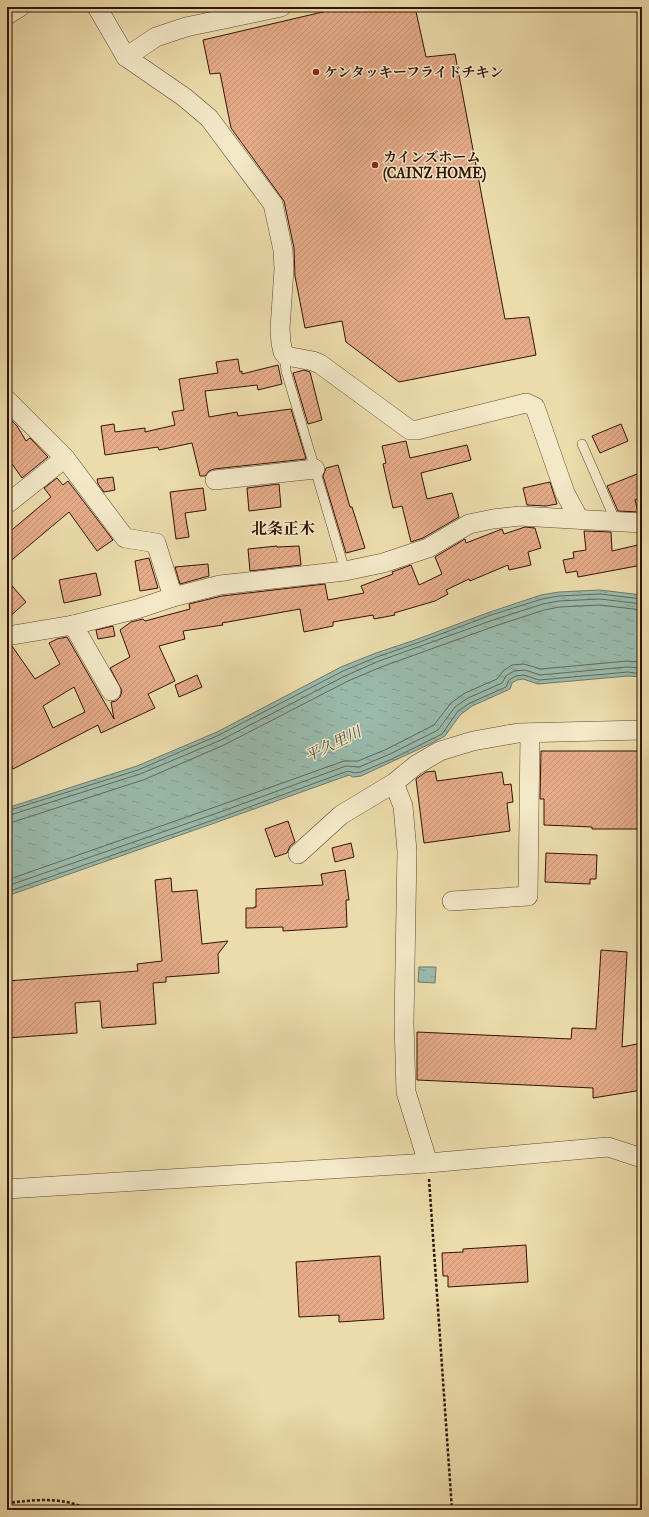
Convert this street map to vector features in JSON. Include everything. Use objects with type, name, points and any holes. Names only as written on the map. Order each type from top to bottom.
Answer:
[{"type":"street","points":[[7,15],[20,7]]},
{"type":"street","points":[[97,7],[126,57],[184,97],[209,118],[273,204],[283,254],[284,269],[280,329],[281,343],[283,352],[286,356],[313,361],[320,364],[410,430],[417,430],[526,403],[535,407],[565,493],[580,519]]},
{"type":"street","points":[[126,57],[156,37],[186,27],[281,7]]},
{"type":"street","points":[[7,400],[64,458],[125,538],[156,543],[173,597]]},
{"type":"street","points":[[7,504],[64,458]]},
{"type":"street","points":[[215,480],[315,469]]},
{"type":"street","points":[[7,636],[74,625],[137,609],[173,597],[220,586],[345,571],[383,563],[428,548],[469,524],[493,519],[520,516],[642,523]]},
{"type":"street","points":[[74,625],[111,691]]},
{"type":"street","points":[[298,854],[341,815],[394,783],[416,765],[440,751],[473,741],[518,733],[642,730]]},
{"type":"street","points":[[452,901],[528,896],[530,733]]},
{"type":"street","points":[[394,783],[403,806],[407,851],[404,1022],[406,1092],[428,1163]]},
{"type":"street","points":[[7,1189],[428,1163],[608,1147],[642,1158]]},
{"type":"lane","points":[[286,356],[286,371],[345,571]]},
{"type":"lane","points":[[582,444],[616,522]]},
{"type":"path","points":[[428,1163],[452,1510]]},
{"type":"path","points":[[7,1503],[46,1499],[80,1505],[89,1510]]},
{"type":"water","name":"平久里川","points":[[600,590],[642,595],[642,677],[628,676],[538,684],[523,679],[517,680],[512,683],[510,689],[472,706],[460,715],[445,736],[361,776],[353,777],[349,775],[7,896],[7,808],[137,766],[217,732],[341,667],[376,653],[541,595],[559,592]]},
{"type":"water","points":[[419,967],[436,967],[435,983],[418,982]]},
{"type":"building","points":[[344,7],[415,7],[426,57],[455,54],[505,319],[529,317],[536,355],[399,382],[346,342],[342,321],[305,328],[295,276],[294,248],[284,201],[231,128],[220,73],[210,74],[203,40]]},
{"type":"building","points":[[238,359],[240,372],[242,371],[242,374],[278,365],[282,384],[258,390],[257,385],[205,391],[209,417],[237,412],[238,416],[291,409],[306,459],[214,469],[209,471],[205,476],[200,476],[192,443],[159,450],[158,447],[105,455],[101,426],[114,424],[115,432],[145,428],[145,432],[175,425],[172,412],[184,410],[179,379],[218,373],[216,362]]},
{"type":"building","points":[[304,370],[310,372],[322,420],[308,424],[293,373]]},
{"type":"building","points":[[7,416],[17,426],[26,441],[30,438],[48,457],[22,478],[7,457]]},
{"type":"building","points":[[621,424],[628,441],[600,453],[592,436]]},
{"type":"building","points":[[406,441],[410,458],[467,445],[471,460],[421,473],[427,499],[452,493],[459,517],[423,538],[411,542],[402,506],[393,508],[383,464],[386,463],[382,446]]},
{"type":"building","points":[[338,465],[350,507],[352,507],[365,548],[346,553],[323,476],[326,468]]},
{"type":"building","points":[[637,474],[642,485],[642,497],[635,500],[638,512],[618,511],[607,486]]},
{"type":"building","points":[[113,477],[115,490],[104,492],[98,484],[97,479]]},
{"type":"building","points":[[57,478],[63,485],[68,481],[113,540],[97,551],[69,512],[7,564],[7,534],[51,497],[44,488]]},
{"type":"building","points":[[550,482],[557,504],[546,506],[527,505],[523,488]]},
{"type":"building","points":[[279,484],[281,507],[249,511],[247,488]]},
{"type":"building","points":[[203,488],[206,510],[185,513],[189,537],[176,539],[170,492]]},
{"type":"building","points":[[525,527],[535,528],[541,548],[528,552],[531,565],[509,570],[508,565],[470,581],[469,579],[446,590],[448,594],[435,601],[394,613],[395,615],[374,619],[373,615],[333,622],[333,626],[304,632],[300,609],[222,623],[223,625],[183,631],[185,639],[159,646],[175,681],[148,694],[155,708],[101,733],[98,725],[13,769],[7,757],[7,647],[12,646],[35,679],[60,664],[49,643],[57,639],[67,637],[114,719],[111,702],[116,701],[120,697],[122,691],[110,668],[130,657],[120,630],[131,622],[143,619],[145,621],[190,609],[189,604],[222,596],[325,584],[328,600],[364,593],[361,586],[393,574],[392,572],[411,565],[419,585],[442,574],[435,557],[465,539],[466,543],[502,529],[504,534]],"holes":[[[74,687],[85,712],[53,728],[43,706]]]},
{"type":"building","points":[[584,531],[611,532],[612,551],[642,544],[642,565],[578,577],[577,571],[566,573],[563,560],[574,558],[573,552],[586,550]]},
{"type":"building","points":[[277,546],[299,546],[301,565],[250,571],[248,549]]},
{"type":"building","points":[[149,558],[158,588],[140,591],[135,561]]},
{"type":"building","points":[[208,564],[209,576],[180,584],[175,567]]},
{"type":"building","points":[[96,573],[101,595],[64,603],[59,580]]},
{"type":"building","points":[[7,580],[26,602],[7,619]]},
{"type":"building","points":[[113,626],[115,636],[98,639],[96,630]]},
{"type":"building","points":[[197,675],[202,687],[179,697],[175,685]]},
{"type":"building","points":[[541,751],[642,751],[642,829],[592,829],[592,827],[544,825],[544,799],[540,799]]},
{"type":"building","points":[[435,771],[437,781],[502,772],[504,785],[511,784],[513,802],[507,803],[510,831],[424,843],[416,779],[426,772]]},
{"type":"building","points":[[288,821],[295,842],[290,846],[287,853],[275,857],[265,829]]},
{"type":"building","points":[[351,843],[354,857],[335,862],[332,848]]},
{"type":"building","points":[[546,853],[597,855],[596,879],[590,879],[590,884],[545,882]]},
{"type":"building","points":[[345,870],[349,900],[346,900],[347,927],[283,931],[283,927],[246,928],[246,908],[256,907],[256,889],[323,885],[321,874]]},
{"type":"building","points":[[171,878],[172,892],[197,890],[202,944],[228,941],[218,954],[219,973],[166,977],[166,982],[153,983],[156,1024],[102,1028],[100,1001],[75,1003],[77,1033],[7,1038],[7,981],[138,971],[137,964],[162,961],[155,880]]},
{"type":"building","points":[[601,950],[627,952],[622,1047],[642,1043],[642,1090],[593,1098],[593,1088],[417,1080],[417,1032],[571,1039],[572,1028],[596,1029]]},
{"type":"building","points":[[526,1245],[528,1282],[448,1287],[448,1276],[443,1276],[442,1253],[463,1252],[463,1249]]},
{"type":"building","points":[[380,1256],[384,1319],[339,1322],[339,1315],[299,1317],[296,1262]]},
{"type":"place","name":"ケンタッキーフライドチキン","points":[[316,72]]},
{"type":"place","name":"カインズホーム (CAINZ HOME)","points":[[375,165]]},
{"type":"district","name":"北条正木","points":[[283,528]]}]
